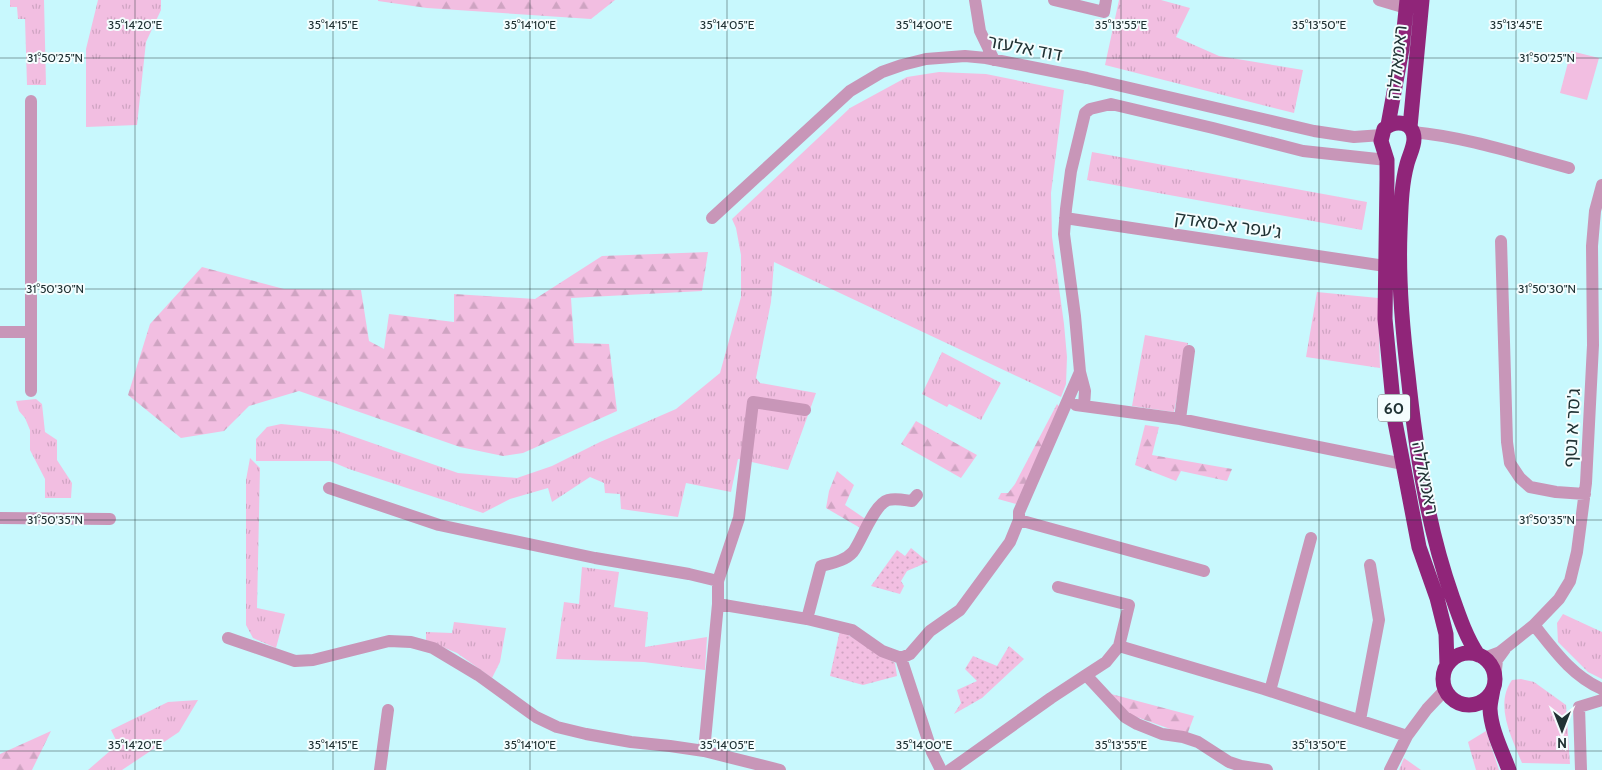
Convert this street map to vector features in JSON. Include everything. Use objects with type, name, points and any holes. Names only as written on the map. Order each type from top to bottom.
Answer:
[{"type":"highway","name":"ראמאללה","points":[[1422,0],[1411,135],[1402,192],[1398,264],[1400,303],[1413,426],[1433,534],[1444,574],[1464,628],[1481,656]]},
{"type":"highway","name":"ראמאללה","points":[[1406,4],[1402,49],[1385,141],[1385,319],[1395,422],[1420,547],[1437,598],[1446,634],[1447,664]]},
{"type":"highway","points":[[1400,122],[1411,135],[1408,151],[1398,155],[1391,154],[1385,141],[1400,122]]},
{"type":"highway","points":[[1447,664],[1461,654],[1470,653],[1481,656]]},
{"type":"highway","name":"60","points":[[1481,656],[1490,664],[1494,671],[1494,683]]},
{"type":"highway","name":"60","points":[[1445,690],[1443,673],[1447,664]]},
{"type":"highway","points":[[1445,690],[1450,698],[1457,703],[1475,705],[1490,696],[1494,683]]},
{"type":"highway","points":[[1494,683],[1490,706],[1493,728],[1509,770]]},
{"type":"highway","points":[[1466,705],[1476,710],[1493,728]]},
{"type":"street","points":[[975,0],[980,31],[994,60]]},
{"type":"street","points":[[1054,0],[1104,12],[1106,0]]},
{"type":"street","points":[[1379,0],[1406,4]]},
{"type":"street","name":"דוד אלעזר","points":[[712,218],[850,91],[882,72],[926,59],[965,56],[994,60],[1087,78],[1314,131],[1385,141]]},
{"type":"street","points":[[31,101],[31,391]]},
{"type":"street","points":[[1084,406],[1085,391],[1080,372],[1064,234],[1071,171],[1086,113],[1090,109],[1111,104],[1303,151],[1385,141]]},
{"type":"street","points":[[1411,135],[1439,134],[1569,168]]},
{"type":"street","name":"ג'סר א נטף","points":[[1481,656],[1500,652],[1534,625],[1559,599],[1570,580],[1577,552],[1585,494],[1598,346],[1592,246],[1595,211],[1602,185]]},
{"type":"street","name":"ג'עפר א-סאדק","points":[[1065,218],[1385,266]]},
{"type":"street","points":[[1501,241],[1507,442],[1510,463],[1520,478],[1530,487],[1556,492],[1585,494]]},
{"type":"street","points":[[0,332],[31,332]]},
{"type":"street","points":[[1180,419],[1189,351]]},
{"type":"street","points":[[718,604],[807,619],[852,630],[882,651],[901,658],[910,654],[930,631],[960,610],[1010,542],[1020,520],[1019,512],[1080,372]]},
{"type":"street","points":[[704,751],[718,604],[718,581],[739,518],[753,402],[805,410]]},
{"type":"street","points":[[1066,404],[1180,419],[1403,464]]},
{"type":"street","points":[[329,488],[439,525],[595,558],[689,574],[718,581]]},
{"type":"street","points":[[807,619],[821,566],[843,560],[852,552],[878,508],[886,501],[896,499],[912,501],[918,495]]},
{"type":"street","points":[[0,518],[110,519]]},
{"type":"street","points":[[1020,520],[1204,571]]},
{"type":"street","points":[[1270,691],[1311,538]]},
{"type":"street","points":[[1360,720],[1379,620],[1370,565]]},
{"type":"street","points":[[950,770],[1044,703],[1106,662],[1119,646],[1130,605],[1058,587]]},
{"type":"street","points":[[1534,625],[1572,671],[1602,689]]},
{"type":"street","points":[[228,638],[295,661],[313,660],[389,641],[411,642],[433,648],[478,675],[536,717],[557,727],[630,742],[704,751],[780,770]]},
{"type":"street","points":[[1119,646],[1270,691],[1407,736]]},
{"type":"street","name":"ג'סר א נטף","points":[[1494,683],[1497,660],[1506,647]]},
{"type":"street","points":[[901,658],[932,752],[941,770]]},
{"type":"street","points":[[1086,674],[1125,717],[1137,724],[1162,734],[1183,737],[1198,742],[1229,762],[1267,770]]},
{"type":"street","points":[[1390,770],[1407,736],[1426,709],[1445,690]]},
{"type":"street","points":[[1581,770],[1580,707],[1602,700]]},
{"type":"street","points":[[380,770],[388,710]]},
{"type":"green space","points":[[10,0],[44,0],[46,85],[27,85],[25,19],[18,19],[17,7],[10,7]]},
{"type":"green space","points":[[98,0],[161,0],[161,10],[146,42],[137,125],[86,127],[86,49]]},
{"type":"green space","points":[[378,0],[615,0],[591,19],[427,8]]},
{"type":"green space","points":[[1119,0],[1161,0],[1190,8],[1176,37],[1219,56],[1303,70],[1294,113],[1105,65]]},
{"type":"green space","points":[[1571,51],[1599,58],[1587,100],[1560,93]]},
{"type":"green space","points":[[939,72],[986,74],[1064,90],[1051,193],[1052,237],[1067,357],[1066,384],[1061,397],[774,262],[771,302],[756,378],[760,383],[816,393],[788,470],[738,459],[731,492],[686,483],[678,517],[621,509],[620,494],[605,493],[604,483],[590,477],[552,502],[548,488],[510,499],[483,513],[330,461],[256,461],[256,439],[267,427],[281,424],[332,429],[458,473],[517,478],[552,466],[600,442],[676,409],[720,373],[741,297],[741,255],[736,228],[732,219],[850,108],[907,77]]},
{"type":"green space","points":[[1092,152],[1367,202],[1362,230],[1087,180]]},
{"type":"green space","points":[[708,252],[702,291],[571,298],[574,343],[609,344],[617,411],[523,453],[503,456],[460,447],[299,391],[249,406],[224,431],[181,438],[128,395],[150,324],[202,267],[284,289],[361,290],[369,341],[384,349],[389,314],[454,322],[454,294],[535,299],[602,256]]},
{"type":"green space","points":[[1317,292],[1378,298],[1380,368],[1306,357]]},
{"type":"green space","points":[[1145,335],[1188,343],[1174,412],[1132,406]]},
{"type":"green space","points":[[942,352],[1001,383],[981,420],[949,404],[947,407],[922,394]]},
{"type":"green space","points":[[36,399],[42,404],[45,432],[57,440],[57,460],[72,483],[71,498],[45,498],[45,479],[30,450],[30,430],[25,418],[19,411],[16,401]]},
{"type":"green space","points":[[1057,404],[1061,409],[1016,504],[998,499],[1001,493],[1008,493],[1015,484]]},
{"type":"green space","points":[[916,421],[977,455],[961,478],[901,444]]},
{"type":"green space","points":[[1145,425],[1159,427],[1152,455],[1232,469],[1227,481],[1181,471],[1176,481],[1135,465]]},
{"type":"green space","points":[[250,458],[260,468],[257,608],[285,614],[276,648],[253,638],[246,625],[246,480]]},
{"type":"green space","points":[[837,471],[854,485],[845,505],[867,520],[862,529],[826,508],[829,491]]},
{"type":"green space","points":[[911,548],[928,562],[907,571],[901,581],[904,586],[900,594],[871,586],[897,550],[905,556]]},
{"type":"green space","points":[[582,567],[619,572],[614,607],[648,612],[645,647],[707,637],[705,670],[644,662],[556,659],[564,602],[579,604]]},
{"type":"green space","points":[[1563,614],[1602,632],[1602,679],[1588,672],[1558,642],[1557,623]]},
{"type":"green space","points":[[454,622],[506,628],[500,662],[492,678],[457,653],[426,640],[426,632],[452,633]]},
{"type":"green space","points":[[840,630],[895,663],[897,676],[863,685],[830,676]]},
{"type":"green space","points":[[1009,646],[1024,659],[982,698],[954,714],[961,703],[957,690],[977,681],[965,669],[973,656],[997,666]]},
{"type":"green space","points":[[1521,679],[1534,682],[1566,705],[1570,764],[1522,763],[1506,722],[1505,711],[1507,690],[1512,680]]},
{"type":"green space","points":[[1111,694],[1194,716],[1187,735],[1131,715]]},
{"type":"green space","points":[[198,700],[179,732],[122,770],[88,770],[118,744],[111,730],[168,702]]},
{"type":"green space","points":[[51,731],[32,770],[0,770],[0,754]]},
{"type":"green space","points":[[1486,731],[1499,770],[1476,770],[1468,742]]},
{"type":"green space","points":[[1404,758],[1421,770],[1399,770]]}]
